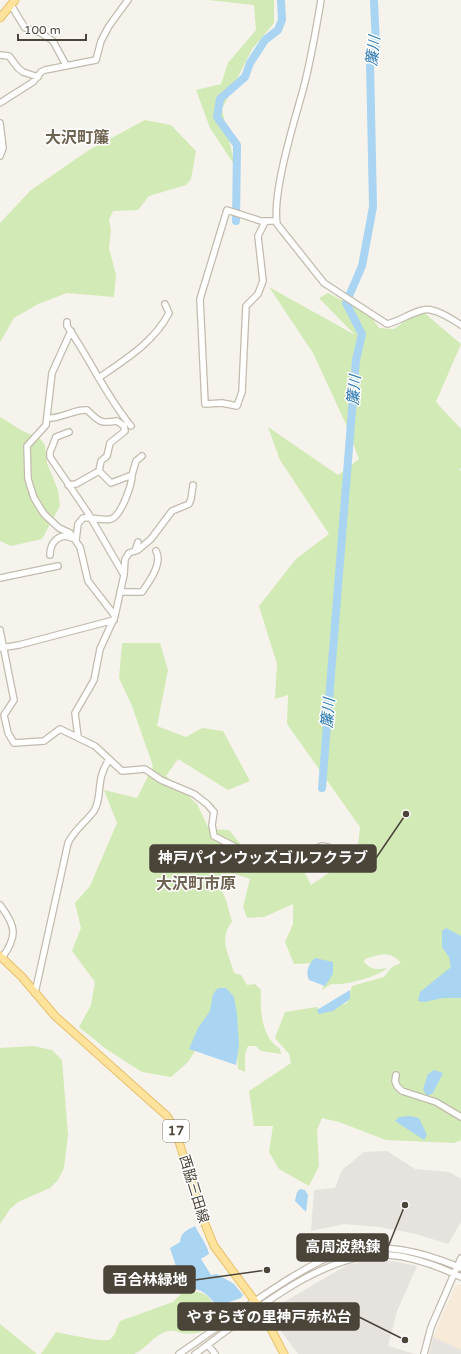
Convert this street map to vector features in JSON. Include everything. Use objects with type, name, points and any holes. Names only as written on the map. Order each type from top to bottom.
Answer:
[{"type":"main road","points":[[0,18],[13,3]]},
{"type":"main road","name":"西脇三田線","points":[[1,957],[22,976],[55,1016],[82,1042],[167,1116],[176,1132],[208,1232],[222,1258],[260,1308],[284,1354]]},
{"type":"street","points":[[0,103],[33,82],[45,70],[96,60],[104,36],[128,0]]},
{"type":"street","points":[[321,0],[313,46],[280,180],[276,221],[277,224],[324,283],[387,324],[399,322],[423,310],[430,310],[461,325]]},
{"type":"street","points":[[13,3],[25,28],[41,33],[53,40],[66,65]]},
{"type":"street","points":[[0,55],[9,56],[23,72],[38,77]]},
{"type":"street","points":[[0,123],[3,148],[0,156]]},
{"type":"street","points":[[265,222],[258,236],[263,281],[258,294],[246,306],[242,392],[237,406],[222,403],[205,404],[200,299],[227,210],[265,222],[276,221]]},
{"type":"street","points":[[100,377],[140,349],[160,328],[169,314],[165,304]]},
{"type":"street","points":[[67,322],[71,331],[100,377],[117,409],[131,426]]},
{"type":"street","points":[[71,331],[52,373],[48,418],[46,424],[27,446],[28,479],[34,498],[44,514],[54,525],[70,533],[76,540],[83,554],[88,581],[114,618]]},
{"type":"street","points":[[48,418],[57,418],[74,411],[87,410],[93,418],[102,423],[117,421],[124,426],[125,431],[110,443],[107,456],[101,461],[99,471],[76,484],[68,485]]},
{"type":"street","points":[[69,432],[56,437],[50,457],[90,517],[124,575]]},
{"type":"street","points":[[76,540],[78,524],[83,518],[90,517],[111,519],[116,515],[124,501],[136,461],[142,456]]},
{"type":"street","points":[[99,471],[111,483],[132,475]]},
{"type":"street","points":[[78,737],[75,713],[94,680],[100,649],[114,618],[124,575],[125,560],[129,553],[135,551],[150,539],[172,511],[189,504],[193,485]]},
{"type":"street","points":[[50,555],[56,539],[60,536],[67,536],[76,540]]},
{"type":"street","points":[[135,551],[138,542]]},
{"type":"street","points":[[120,592],[142,592],[151,579],[156,565],[158,554],[156,551]]},
{"type":"street","points":[[0,578],[58,566]]},
{"type":"street","points":[[2,647],[25,644],[109,623],[114,618]]},
{"type":"street","points":[[0,630],[2,647],[14,700],[4,715],[3,722],[14,743],[44,741],[60,729],[95,746],[122,771],[139,768],[145,769],[161,780],[194,794],[207,804],[214,812],[212,825],[214,836],[241,850],[289,854],[307,852],[322,846],[328,847],[335,855],[343,858]]},
{"type":"street","points":[[35,993],[68,843],[72,835],[94,810],[102,769],[109,760]]},
{"type":"street","points":[[0,905],[8,915],[14,935],[10,947],[1,957]]},
{"type":"street","points":[[396,1075],[395,1081],[402,1092],[436,1102],[461,1117]]},
{"type":"street","points":[[179,1354],[255,1300],[323,1258],[341,1252],[366,1248],[406,1250],[424,1254],[459,1267]]},
{"type":"street","points":[[195,1354],[304,1278],[340,1261],[365,1255],[387,1254],[409,1258],[454,1273],[461,1277]]},
{"type":"street","points":[[424,1354],[431,1327],[454,1273],[459,1267],[461,1258]]},
{"type":"street","points":[[208,1345],[215,1354]]},
{"type":"shaded area","points":[[387,1151],[415,1169],[449,1172],[461,1179],[461,1222],[448,1244],[416,1234],[379,1227],[344,1224],[311,1231],[314,1190],[335,1188],[342,1170],[364,1152]]},
{"type":"shaded area","points":[[377,1258],[417,1266],[397,1311],[388,1346],[415,1354],[298,1354],[267,1312],[347,1265]]},
{"type":"shaded area","points":[[461,1284],[461,1350],[433,1337],[455,1286]]},
{"type":"shaded area","points":[[433,1337],[461,1350],[461,1354],[429,1354]]},
{"type":"green space","points":[[208,0],[274,0],[274,23],[252,49],[222,109],[235,166],[210,128],[196,90],[221,84],[228,63],[256,30],[254,5]]},
{"type":"green space","points":[[145,120],[171,125],[196,151],[191,179],[186,185],[149,196],[138,210],[113,211],[109,220],[111,230],[109,248],[116,275],[114,297],[67,293],[38,304],[14,318],[0,342],[0,223],[31,190],[89,150]]},
{"type":"green space","points":[[269,287],[355,335],[319,298],[328,293],[370,315],[379,328],[394,329],[421,310],[461,344],[436,402],[461,429],[461,468],[459,470],[461,471],[461,1140],[454,1143],[386,1140],[339,1122],[322,1118],[317,1130],[319,1166],[309,1186],[279,1169],[269,1152],[273,1126],[254,1126],[249,1091],[291,1063],[289,1054],[275,1038],[285,1012],[317,1007],[321,1012],[347,1003],[352,986],[384,977],[392,967],[401,963],[397,959],[393,956],[384,954],[365,959],[364,962],[372,968],[387,968],[369,978],[343,984],[331,984],[322,990],[331,967],[315,963],[294,964],[285,942],[293,924],[293,904],[264,917],[247,918],[243,907],[250,879],[235,874],[221,874],[218,882],[226,900],[232,922],[226,934],[225,941],[227,953],[234,973],[241,975],[247,985],[255,984],[261,990],[261,1006],[265,1030],[269,1038],[280,1049],[281,1054],[261,1051],[256,1046],[248,1046],[245,1054],[245,1072],[238,1069],[234,1007],[208,1030],[188,1062],[171,1077],[142,1072],[106,1049],[79,1027],[91,1005],[95,982],[72,951],[81,928],[75,903],[90,886],[117,823],[104,790],[137,798],[153,766],[132,706],[119,678],[122,643],[160,643],[168,670],[157,726],[186,737],[202,728],[223,731],[250,781],[228,790],[178,759],[166,776],[197,804],[209,829],[229,830],[247,852],[298,859],[311,885],[357,854],[360,827],[287,724],[288,695],[275,699],[277,664],[259,606],[296,559],[329,534],[280,460],[268,427],[338,475],[359,459],[345,422],[313,353]]},
{"type":"green space","points":[[0,417],[22,431],[38,436],[45,445],[47,463],[58,490],[60,506],[42,539],[11,546],[0,541]]},
{"type":"green space","points":[[33,1046],[52,1050],[62,1060],[68,1135],[64,1168],[58,1180],[50,1188],[18,1202],[10,1209],[0,1224],[0,1048]]},
{"type":"green space","points":[[184,1291],[199,1292],[205,1294],[209,1298],[214,1307],[216,1322],[213,1325],[201,1332],[191,1334],[173,1331],[164,1332],[139,1352],[134,1354],[41,1354],[56,1332],[92,1339],[109,1340],[114,1334],[120,1321],[173,1302]]},
{"type":"green space","points":[[0,1324],[37,1354],[0,1354]]},
{"type":"water","points":[[446,928],[461,936],[461,998],[443,998],[424,1002],[418,1001],[420,992],[451,967],[449,957],[442,947],[442,931]]},
{"type":"water","points":[[315,958],[333,962],[333,974],[325,986],[309,980],[307,974],[308,968]]},
{"type":"water","points":[[218,988],[226,988],[234,997],[237,1014],[239,1045],[236,1065],[189,1049],[198,1028],[210,1011],[213,994]]},
{"type":"water","points":[[350,990],[350,999],[333,1011],[319,1014],[317,1010]]},
{"type":"water","points":[[434,1070],[443,1073],[433,1093],[427,1096],[423,1089],[428,1074]]},
{"type":"water","points":[[410,1116],[419,1118],[427,1135],[424,1140],[395,1121],[399,1117]]},
{"type":"water","points":[[300,1189],[305,1190],[308,1195],[306,1212],[295,1201],[297,1192]]},
{"type":"water","points":[[195,1226],[208,1250],[209,1254],[201,1259],[211,1275],[217,1274],[234,1284],[243,1295],[241,1298],[217,1306],[203,1292],[195,1289],[183,1288],[170,1248],[180,1242],[185,1232]]},
{"type":"waterway","points":[[236,221],[237,145],[217,117],[220,99],[245,77],[250,63],[265,40],[278,30],[282,20],[281,0]]},
{"type":"waterway","name":"簾川","points":[[322,788],[356,360],[362,334],[346,303],[362,266],[373,207],[370,62],[376,46],[374,0]]},
{"type":"place","name":"神戸パインウッズゴルフクラブ","points":[[406,814]]},
{"type":"place","name":"高周波熱錬","points":[[405,1205]]},
{"type":"place","name":"百合林緑地","points":[[267,1270]]},
{"type":"place","name":"やすらぎの里神戸赤松台","points":[[405,1340]]},
{"type":"district","name":"大沢町簾","points":[[77,138]]},
{"type":"district","name":"大沢町市原","points":[[196,884]]}]
